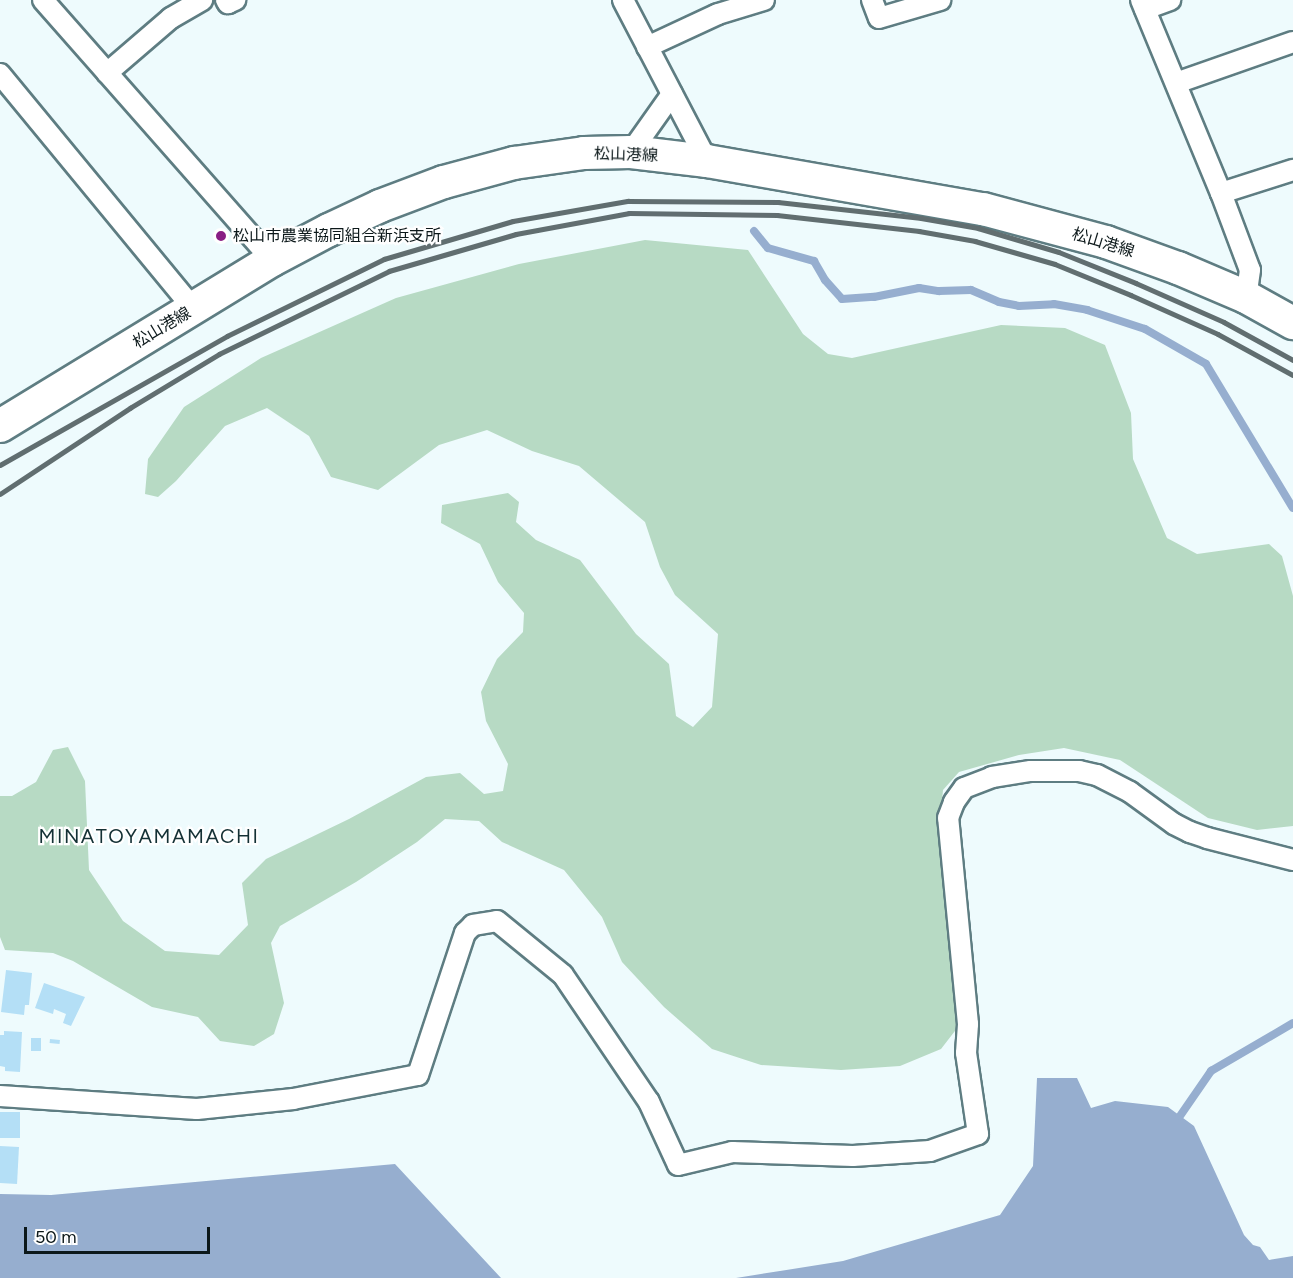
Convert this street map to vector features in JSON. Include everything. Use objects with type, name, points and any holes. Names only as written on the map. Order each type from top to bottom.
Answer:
[{"type":"main road","name":"松山港線","points":[[0,426],[272,260],[380,206],[444,182],[514,163],[584,153],[631,152],[707,161],[983,209],[1107,242],[1246,297],[1293,323]]},
{"type":"street","points":[[43,0],[272,260]]},
{"type":"street","points":[[107,73],[171,18],[202,0]]},
{"type":"street","points":[[226,0],[228,3],[235,0]]},
{"type":"street","points":[[623,0],[707,161]]},
{"type":"street","points":[[647,47],[718,14],[764,0]]},
{"type":"street","points":[[873,0],[879,18],[940,0]]},
{"type":"street","points":[[1170,0],[1143,5],[1221,193],[1250,270],[1246,297]]},
{"type":"street","points":[[1176,83],[1293,42]]},
{"type":"street","points":[[0,74],[194,309]]},
{"type":"street","points":[[631,152],[672,94]]},
{"type":"street","points":[[1221,193],[1293,170]]},
{"type":"street","points":[[0,1096],[197,1109],[293,1099],[418,1075],[465,933],[473,925],[497,921],[563,975],[649,1102],[678,1165],[732,1152],[853,1156],[930,1151],[978,1134],[966,1053],[968,1024],[948,818],[954,802],[964,789],[992,777],[1031,771],[1079,771],[1097,775],[1130,792],[1174,824],[1206,838],[1293,860]]},
{"type":"green space","points":[[645,240],[748,250],[803,334],[828,354],[852,358],[1001,325],[1065,328],[1105,345],[1131,413],[1133,459],[1167,538],[1197,554],[1269,544],[1282,556],[1293,596],[1293,826],[1257,830],[1208,818],[1120,760],[1064,748],[1019,755],[959,772],[943,790],[940,821],[965,1018],[941,1049],[900,1066],[841,1070],[761,1065],[712,1049],[664,1007],[622,962],[602,917],[564,870],[502,842],[479,821],[445,819],[417,842],[356,882],[280,926],[271,943],[284,1003],[274,1034],[254,1046],[220,1041],[198,1017],[152,1007],[73,961],[53,953],[5,950],[0,937],[0,796],[12,796],[36,782],[53,750],[68,747],[85,781],[89,870],[123,921],[165,951],[219,955],[248,925],[242,883],[266,859],[349,819],[426,777],[460,773],[484,794],[503,791],[508,764],[486,721],[481,692],[497,659],[523,632],[524,613],[498,582],[480,544],[441,523],[442,505],[508,493],[519,502],[516,522],[536,540],[580,560],[636,634],[669,664],[676,716],[693,727],[712,707],[718,634],[675,595],[660,567],[645,522],[579,466],[532,451],[487,430],[439,445],[378,490],[331,477],[309,436],[267,408],[225,426],[176,481],[158,497],[145,494],[148,459],[184,407],[261,358],[396,298],[519,264]]},
{"type":"water","points":[[1037,1078],[1077,1078],[1091,1108],[1115,1101],[1168,1107],[1194,1126],[1244,1235],[1253,1245],[1260,1247],[1269,1260],[1293,1256],[1293,1278],[736,1278],[843,1261],[1000,1215],[1033,1166]]},
{"type":"water","points":[[395,1164],[501,1278],[0,1278],[0,1194],[51,1195]]},
{"type":"building","points":[[6,970],[32,973],[29,1005],[25,1005],[24,1015],[1,1012]]},
{"type":"building","points":[[44,983],[85,997],[71,1026],[63,1023],[66,1014],[54,1009],[53,1014],[35,1008]]},
{"type":"building","points":[[4,1031],[22,1032],[20,1072],[5,1071],[5,1067],[0,1066],[0,1035],[4,1035]]},
{"type":"building","points":[[31,1038],[41,1038],[41,1051],[31,1051]]},
{"type":"building","points":[[50,1039],[60,1040],[60,1044],[50,1043]]},
{"type":"building","points":[[0,1112],[20,1112],[20,1138],[0,1138]]},
{"type":"building","points":[[0,1146],[19,1147],[17,1184],[0,1183]]},
{"type":"waterway","points":[[754,231],[768,248],[814,261],[825,280],[842,299],[874,297],[919,288],[939,291],[971,290],[999,302],[1019,306],[1054,304],[1087,310],[1145,329],[1206,364],[1293,508]]},
{"type":"waterway","points":[[1180,1116],[1211,1071],[1293,1023]]},
{"type":"railway","points":[[0,465],[227,336],[384,259],[513,221],[628,201],[778,202],[921,218],[978,228],[1059,252],[1136,283],[1224,322],[1293,360]]},
{"type":"railway","points":[[0,494],[130,408],[219,354],[389,271],[516,234],[629,213],[777,215],[919,231],[975,241],[1055,264],[1131,295],[1218,334],[1293,375]]},
{"type":"place","name":"松山市農業協同組合新浜支所","points":[[221,236]]},
{"type":"district","name":"MINATOYAMAMACHI","points":[[149,836]]}]
